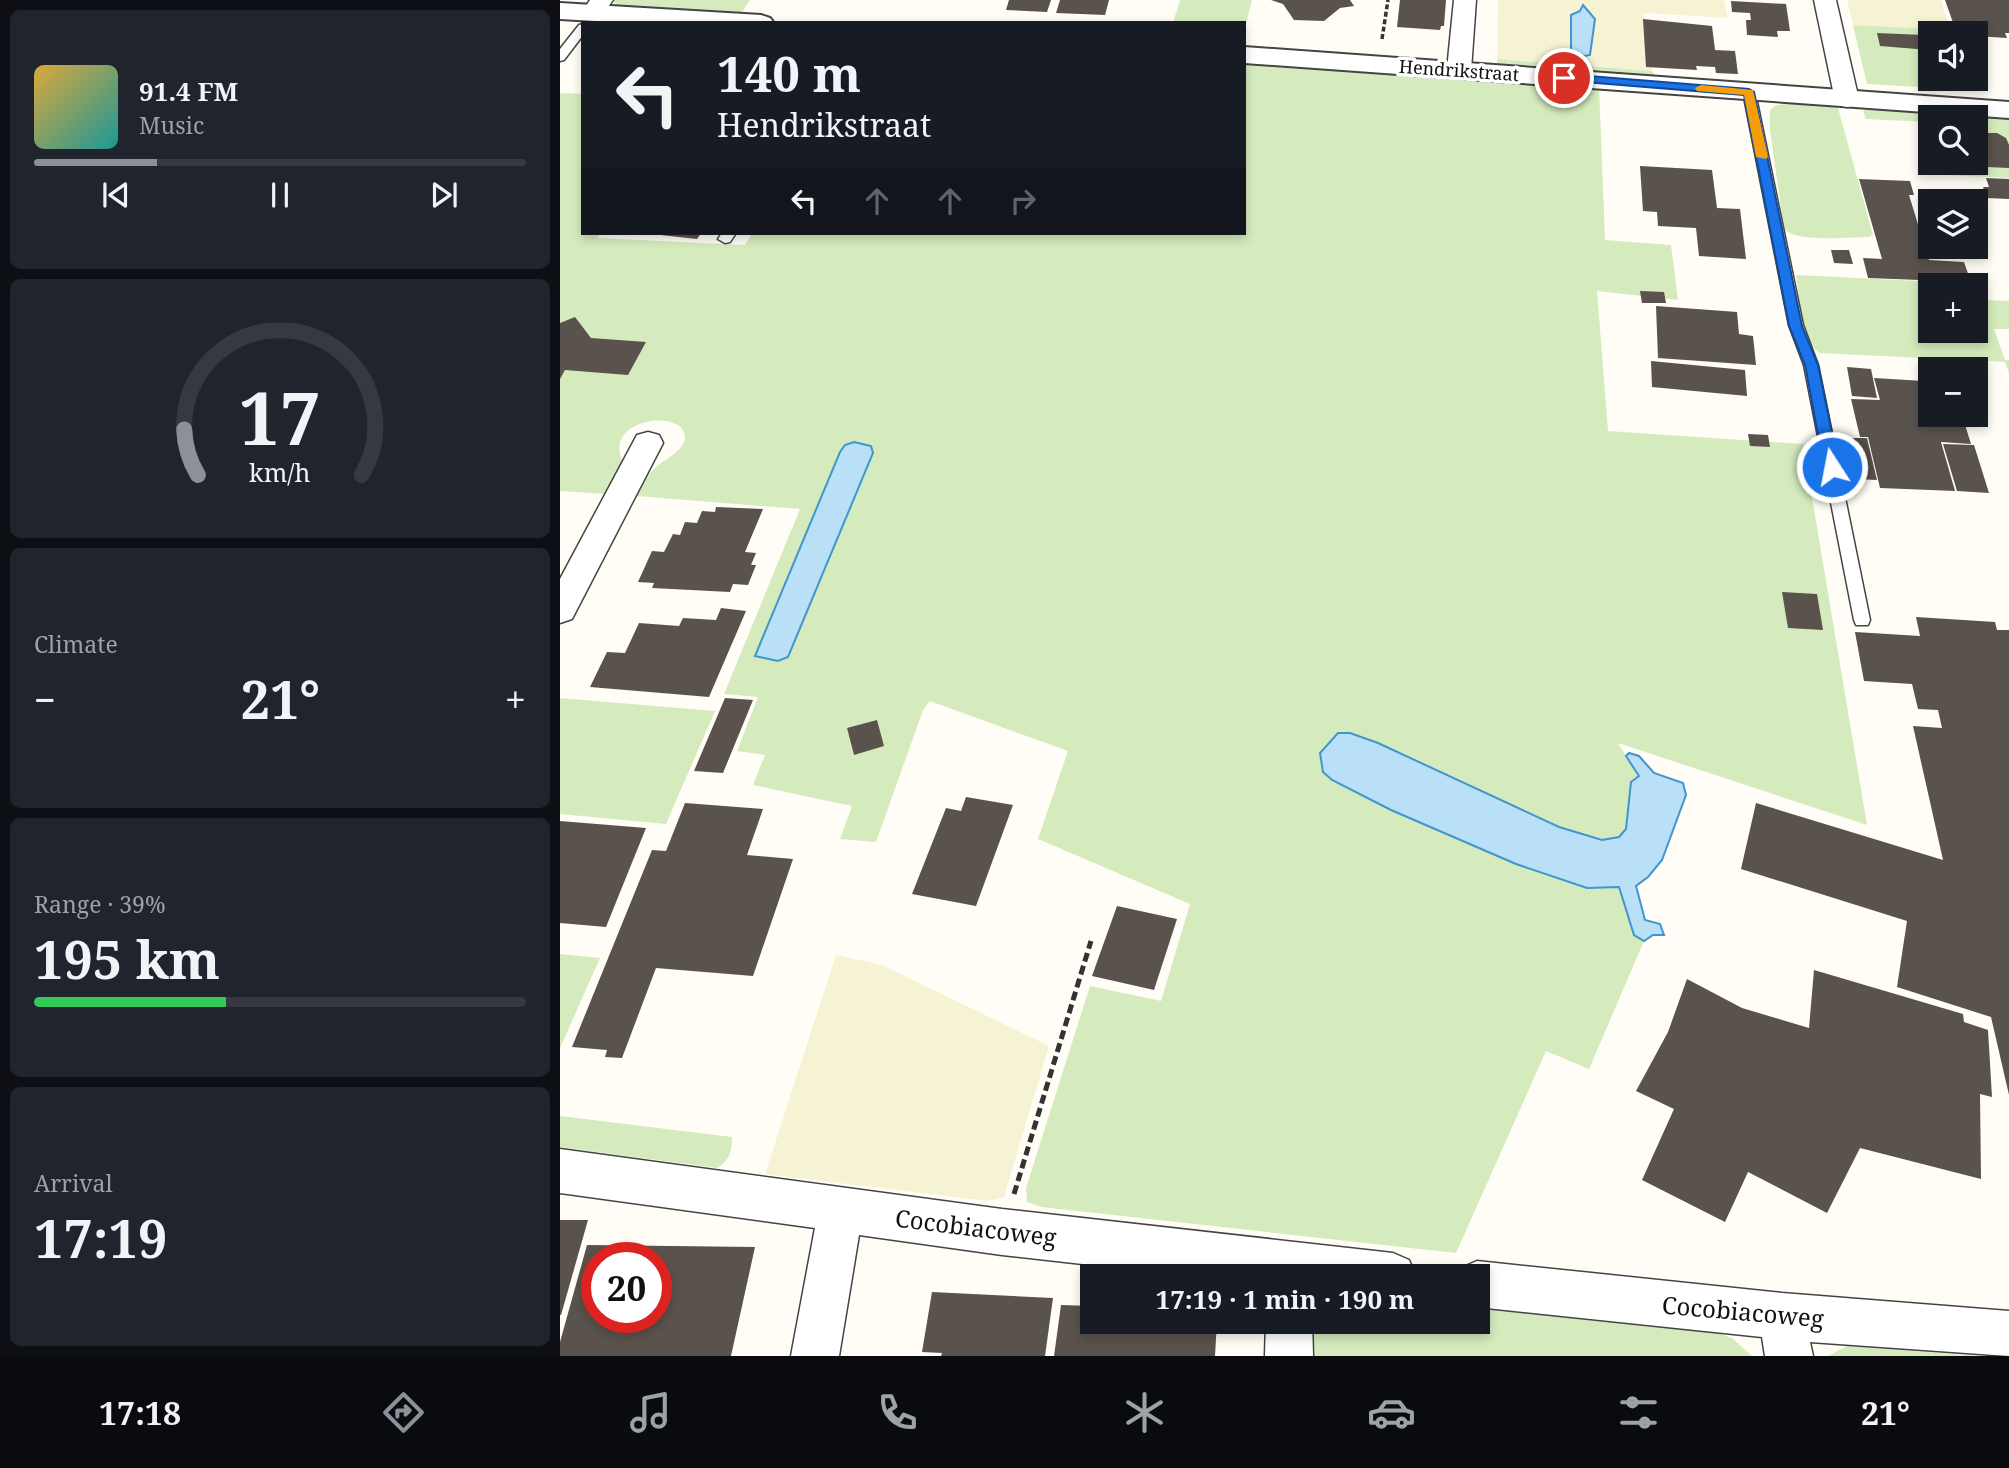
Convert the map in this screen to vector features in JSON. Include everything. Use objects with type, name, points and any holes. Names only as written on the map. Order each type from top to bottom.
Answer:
[{"type":"street","points":[[1459,70],[1465,0]]},
{"type":"street","points":[[1825,0],[1847,100]]},
{"type":"street","points":[[560,10],[591,16],[710,21]]},
{"type":"street","name":"Hendrikstraat","points":[[1246,55],[2009,110]]},
{"type":"street","points":[[560,610],[649,443]]},
{"type":"street","name":"Cocobiacoweg","points":[[560,1171],[1245,1264]]},
{"type":"street","points":[[815,1356],[841,1210]]},
{"type":"street","name":"Cocobiacoweg","points":[[1490,1286],[1785,1336],[2009,1334]]},
{"type":"street","points":[[1289,1334],[1289,1356]]},
{"type":"lane","points":[[560,57],[581,29]]},
{"type":"lane","points":[[1749,92],[1796,326],[1811,365],[1862,620]]},
{"type":"path","points":[[1379,64],[1388,0]]},
{"type":"path","points":[[1002,1231],[1091,941]]},
{"type":"shaded area","points":[[1498,0],[1724,0],[1728,18],[1644,13],[1652,71],[1497,59]]},
{"type":"shaded area","points":[[1847,0],[1941,0],[1948,21],[1918,21],[1918,28],[1853,25]]},
{"type":"shaded area","points":[[836,955],[882,965],[1049,1046],[1004,1197],[988,1201],[765,1174]]},
{"type":"green space","points":[[614,0],[750,0],[740,15],[622,8],[615,6]]},
{"type":"green space","points":[[1180,0],[1252,0],[1246,24],[1246,21],[1174,21]]},
{"type":"green space","points":[[1853,25],[1918,28],[1918,87],[1867,84]]},
{"type":"green space","points":[[1497,59],[1652,71],[1657,78],[1498,66]]},
{"type":"green space","points":[[1246,61],[1599,87],[1605,240],[1671,245],[1678,300],[1597,291],[1608,431],[1803,444],[1867,825],[1618,743],[1639,777],[1626,829],[1619,838],[1602,840],[1559,827],[1378,743],[1350,733],[1332,780],[1391,810],[1516,864],[1587,888],[1619,887],[1634,935],[1644,941],[1589,1069],[1546,1051],[1456,1253],[1041,1207],[1027,1202],[1026,1188],[1090,986],[1161,1001],[1190,904],[1038,839],[1068,751],[930,701],[923,710],[876,842],[840,839],[852,806],[753,785],[765,755],[737,751],[758,697],[724,694],[800,509],[637,496],[651,472],[684,442],[682,429],[675,423],[664,421],[639,424],[629,430],[622,439],[619,450],[624,464],[606,494],[560,491],[560,93],[581,94],[581,235],[745,245],[751,235],[1246,235]]},
{"type":"green space","points":[[1805,103],[1838,108],[1873,235],[1869,237],[1812,238],[1784,229],[1770,130],[1770,110],[1776,105]]},
{"type":"green space","points":[[1872,107],[1918,110],[1918,121],[1866,119],[1863,111]]},
{"type":"green space","points":[[1988,115],[2009,116],[2009,178],[1948,175],[1988,175]]},
{"type":"green space","points":[[1796,275],[1918,281],[1918,343],[1988,343],[1988,300],[2009,301],[2009,329],[1994,329],[2005,360],[2009,360],[2009,373],[2005,362],[1988,361],[1988,357],[1918,358],[1819,353],[1808,337]]},
{"type":"green space","points":[[560,698],[715,711],[666,824],[560,814]]},
{"type":"green space","points":[[560,954],[600,958],[560,1048]]},
{"type":"green space","points":[[560,1116],[732,1137],[731,1151],[725,1162],[717,1168],[560,1147]]},
{"type":"green space","points":[[1490,1309],[1711,1331],[1732,1338],[1752,1356],[1304,1356],[1305,1334],[1490,1334]]},
{"type":"green space","points":[[1847,1346],[1979,1356],[1828,1356]]},
{"type":"water","points":[[1583,5],[1595,19],[1590,55],[1580,57],[1571,51],[1571,15],[1580,11]]},
{"type":"water","points":[[854,442],[871,446],[873,453],[788,657],[778,661],[755,656],[840,452],[845,445]]},
{"type":"water","points":[[1338,733],[1350,733],[1378,743],[1559,827],[1602,840],[1619,837],[1626,829],[1631,782],[1639,776],[1626,756],[1629,753],[1639,756],[1654,773],[1683,783],[1686,795],[1662,860],[1648,877],[1636,886],[1645,920],[1660,924],[1664,935],[1653,935],[1644,941],[1634,935],[1619,887],[1587,888],[1516,864],[1391,810],[1332,780],[1323,772],[1320,753]]},
{"type":"building","points":[[1009,0],[1051,0],[1047,12],[1006,10]]},
{"type":"building","points":[[1060,0],[1109,0],[1105,15],[1056,13]]},
{"type":"building","points":[[1271,0],[1350,0],[1354,6],[1340,8],[1324,21],[1294,20],[1283,4]]},
{"type":"building","points":[[1400,0],[1446,0],[1444,26],[1441,26],[1440,30],[1397,27]]},
{"type":"building","points":[[1945,0],[2009,0],[2009,33],[2005,33],[2007,38],[1988,37],[1988,21],[1952,21]]},
{"type":"building","points":[[1731,1],[1786,4],[1790,31],[1777,31],[1778,37],[1747,35],[1746,20],[1751,20],[1750,13],[1732,12]]},
{"type":"building","points":[[1643,19],[1712,26],[1715,50],[1735,51],[1738,74],[1716,73],[1715,67],[1696,66],[1697,70],[1646,67]]},
{"type":"building","points":[[1877,33],[1918,35],[1918,49],[1880,46]]},
{"type":"building","points":[[1988,133],[1997,133],[2006,138],[2009,145],[2009,168],[1988,167]]},
{"type":"building","points":[[1640,166],[1712,170],[1717,208],[1740,209],[1746,259],[1699,256],[1696,228],[1658,226],[1657,212],[1643,211]]},
{"type":"building","points":[[1986,178],[2009,179],[2009,199],[1988,198],[1988,189],[1983,187],[1989,187]]},
{"type":"building","points":[[1859,179],[1910,181],[1914,195],[1909,195],[1918,224],[1918,259],[1964,262],[1968,273],[1918,273],[1918,280],[1868,278],[1863,258],[1882,259]]},
{"type":"building","points":[[660,235],[700,235],[697,239]]},
{"type":"building","points":[[1831,250],[1849,250],[1853,264],[1834,263]]},
{"type":"building","points":[[1640,291],[1664,292],[1666,303],[1642,303]]},
{"type":"building","points":[[1656,306],[1737,312],[1739,334],[1753,336],[1756,365],[1658,358]]},
{"type":"building","points":[[575,317],[591,338],[646,342],[628,375],[565,370],[560,379],[560,323]]},
{"type":"building","points":[[1651,361],[1745,370],[1747,396],[1652,387]]},
{"type":"building","points":[[1847,367],[1871,369],[1877,398],[1852,396]]},
{"type":"building","points":[[1874,378],[1918,381],[1918,427],[1966,427],[1971,444],[1941,442],[1955,491],[1880,488],[1868,437],[1860,437],[1851,399],[1880,400]]},
{"type":"building","points":[[1748,434],[1768,435],[1770,447],[1750,446]]},
{"type":"building","points":[[1845,438],[1867,438],[1877,480],[1855,479]]},
{"type":"building","points":[[1943,444],[1974,445],[1989,493],[1957,491]]},
{"type":"building","points":[[716,507],[763,509],[745,552],[756,553],[751,565],[756,565],[748,585],[733,584],[730,592],[652,588],[654,583],[638,582],[652,551],[664,552],[673,534],[680,535],[685,522],[697,523],[702,511],[715,512]]},
{"type":"building","points":[[1782,592],[1817,594],[1823,630],[1788,628]]},
{"type":"building","points":[[721,608],[746,611],[709,697],[590,687],[607,652],[625,653],[639,623],[679,626],[683,618],[716,620]]},
{"type":"building","points":[[1916,617],[1995,622],[1997,630],[2009,630],[2009,1095],[1991,1017],[1897,987],[1907,921],[1741,869],[1756,803],[1943,860],[1913,726],[1942,728],[1938,710],[1918,709],[1912,684],[1864,681],[1855,632],[1920,636]]},
{"type":"building","points":[[725,698],[753,700],[723,773],[694,771]]},
{"type":"building","points":[[877,720],[884,746],[854,755],[847,728]]},
{"type":"building","points":[[966,797],[1013,805],[976,906],[912,894],[946,808],[961,811]]},
{"type":"building","points":[[685,803],[763,809],[747,855],[793,859],[753,976],[656,968],[622,1058],[605,1057],[607,1050],[572,1047],[652,850],[666,851]]},
{"type":"building","points":[[560,821],[646,828],[606,927],[560,923]]},
{"type":"building","points":[[1117,906],[1177,919],[1154,990],[1092,976]]},
{"type":"building","points":[[1814,970],[1963,1014],[1964,1022],[1988,1030],[1992,1097],[1980,1094],[1981,1179],[1860,1148],[1827,1213],[1748,1172],[1725,1222],[1642,1180],[1674,1109],[1636,1091],[1668,1032],[1687,979],[1742,1008],[1809,1028]]},
{"type":"building","points":[[560,1220],[588,1220],[561,1315]]},
{"type":"building","points":[[672,1246],[755,1247],[731,1356],[560,1356],[560,1342],[581,1267],[581,1333],[672,1333]]},
{"type":"building","points":[[932,1292],[1053,1298],[1045,1356],[941,1356],[942,1353],[922,1352]]},
{"type":"building","points":[[1061,1305],[1080,1306],[1080,1334],[1216,1334],[1215,1356],[1054,1356]]},
{"type":"slow traffic","points":[[1701,88],[1749,92],[1762,157]]},
{"type":"route","points":[[1564,78],[1749,92],[1796,326],[1811,365],[1832,467]]}]
